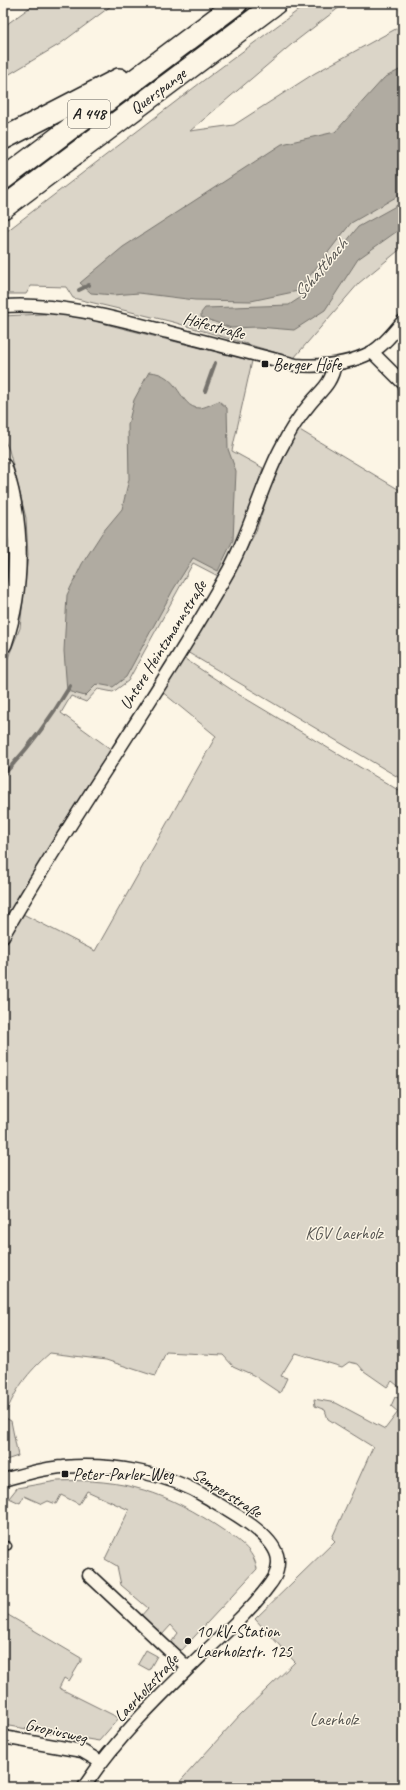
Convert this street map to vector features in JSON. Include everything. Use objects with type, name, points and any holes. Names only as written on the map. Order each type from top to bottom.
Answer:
[{"type":"highway","name":"Querspange","points":[[3,179],[237,3]]},
{"type":"highway","name":"Querspange","points":[[3,208],[276,3]]},
{"type":"highway","points":[[3,139],[176,49]]},
{"type":"main road","points":[[3,467],[13,507],[18,546],[16,585],[9,626],[3,644]]},
{"type":"street","name":"Höfestraße","points":[[3,306],[57,307],[133,323],[296,365],[316,367],[335,364],[372,352],[385,341],[403,321]]},
{"type":"street","points":[[372,352],[403,383]]},
{"type":"street","name":"Untere Heintzmannstraße","points":[[3,936],[59,841],[210,603],[240,546],[279,451],[291,429],[309,404],[326,388],[333,376],[335,364]]},
{"type":"street","name":"Semperstraße","points":[[3,1480],[62,1467],[119,1469],[154,1475],[191,1487],[234,1514],[266,1539]]},
{"type":"street","name":"Laerholzstraße","points":[[84,1787],[101,1762],[188,1668],[239,1619],[271,1584],[277,1571],[278,1561],[272,1544],[266,1539]]},
{"type":"street","points":[[89,1576],[188,1668]]},
{"type":"street","name":"Gropiusweg","points":[[3,1737],[82,1751],[101,1762]]},
{"type":"green space","points":[[36,3],[115,3],[60,44],[3,78],[3,27]]},
{"type":"green space","points":[[308,3],[345,3],[292,44],[190,131],[234,125],[315,73],[403,25],[403,247],[359,283],[294,358],[173,322],[73,298],[66,287],[31,286],[26,294],[3,294],[3,234],[204,80]]},
{"type":"green space","points":[[62,313],[252,361],[232,451],[263,468],[239,541],[218,576],[193,563],[128,681],[113,692],[98,689],[86,702],[71,696],[61,713],[112,750],[3,926],[3,670],[20,628],[28,555],[26,518],[9,450],[3,437],[3,316]]},
{"type":"green space","points":[[298,429],[403,492],[403,780],[187,652],[234,573],[256,531],[276,470]]},
{"type":"green space","points":[[3,485],[12,554],[3,628],[6,568],[3,531]]},
{"type":"green space","name":"KGV Laerholz","points":[[182,657],[238,694],[403,793],[403,1390],[392,1381],[387,1387],[364,1371],[358,1364],[349,1362],[342,1367],[295,1353],[281,1376],[287,1378],[280,1393],[253,1375],[233,1366],[223,1355],[166,1352],[155,1376],[106,1360],[50,1353],[28,1375],[13,1397],[4,1417],[11,1421],[18,1456],[3,1461],[3,949],[23,914],[95,951],[216,736],[161,691]]},
{"type":"green space","name":"Laerholz","points":[[395,1397],[403,1399],[403,1787],[175,1787],[240,1715],[295,1662],[255,1619],[335,1541],[332,1538],[373,1447],[328,1419],[325,1410],[315,1406],[314,1399],[336,1403],[385,1429],[398,1412],[391,1406]]},
{"type":"green space","points":[[57,1481],[103,1482],[124,1485],[164,1497],[203,1517],[240,1542],[253,1556],[257,1569],[182,1650],[177,1650],[170,1644],[178,1633],[171,1625],[161,1636],[140,1617],[148,1608],[121,1585],[117,1566],[105,1559],[129,1510],[87,1491],[79,1504],[61,1495],[56,1504],[48,1501],[42,1504],[24,1496],[20,1503],[9,1498],[17,1488]]},
{"type":"green space","points":[[3,1612],[81,1658],[81,1661],[69,1681],[64,1678],[59,1688],[119,1718],[99,1741],[3,1725]]},
{"type":"green space","points":[[146,1650],[157,1656],[149,1670],[138,1664]]},
{"type":"shaded area","points":[[403,68],[403,193],[351,223],[298,291],[251,301],[195,300],[139,293],[113,295],[91,293],[80,283],[123,247],[282,144],[335,132],[384,78]]},
{"type":"shaded area","points":[[403,202],[403,227],[358,259],[325,310],[294,330],[258,327],[231,328],[201,317],[201,313],[205,308],[289,305],[303,296],[358,227]]},
{"type":"shaded area","points":[[149,372],[159,374],[167,378],[187,403],[192,406],[201,408],[219,401],[227,408],[228,449],[236,471],[233,540],[218,571],[193,558],[173,590],[126,677],[113,687],[97,684],[85,696],[67,691],[64,651],[67,595],[82,564],[102,533],[122,509],[129,479],[128,425],[134,400]]},
{"type":"waterway","points":[[79,290],[89,285]]},
{"type":"waterway","points":[[205,391],[215,363]]},
{"type":"waterway","points":[[3,775],[39,732],[70,686]]},
{"type":"place","name":"Berger Höfe","points":[[265,364]]},
{"type":"place","name":"Peter-Parler-Weg","points":[[65,1474]]},
{"type":"place","name":"10 kV-Station Laerholzstr. 125","points":[[188,1641]]},
{"type":"water label","name":"Schattbach","points":[[320,269]]}]
